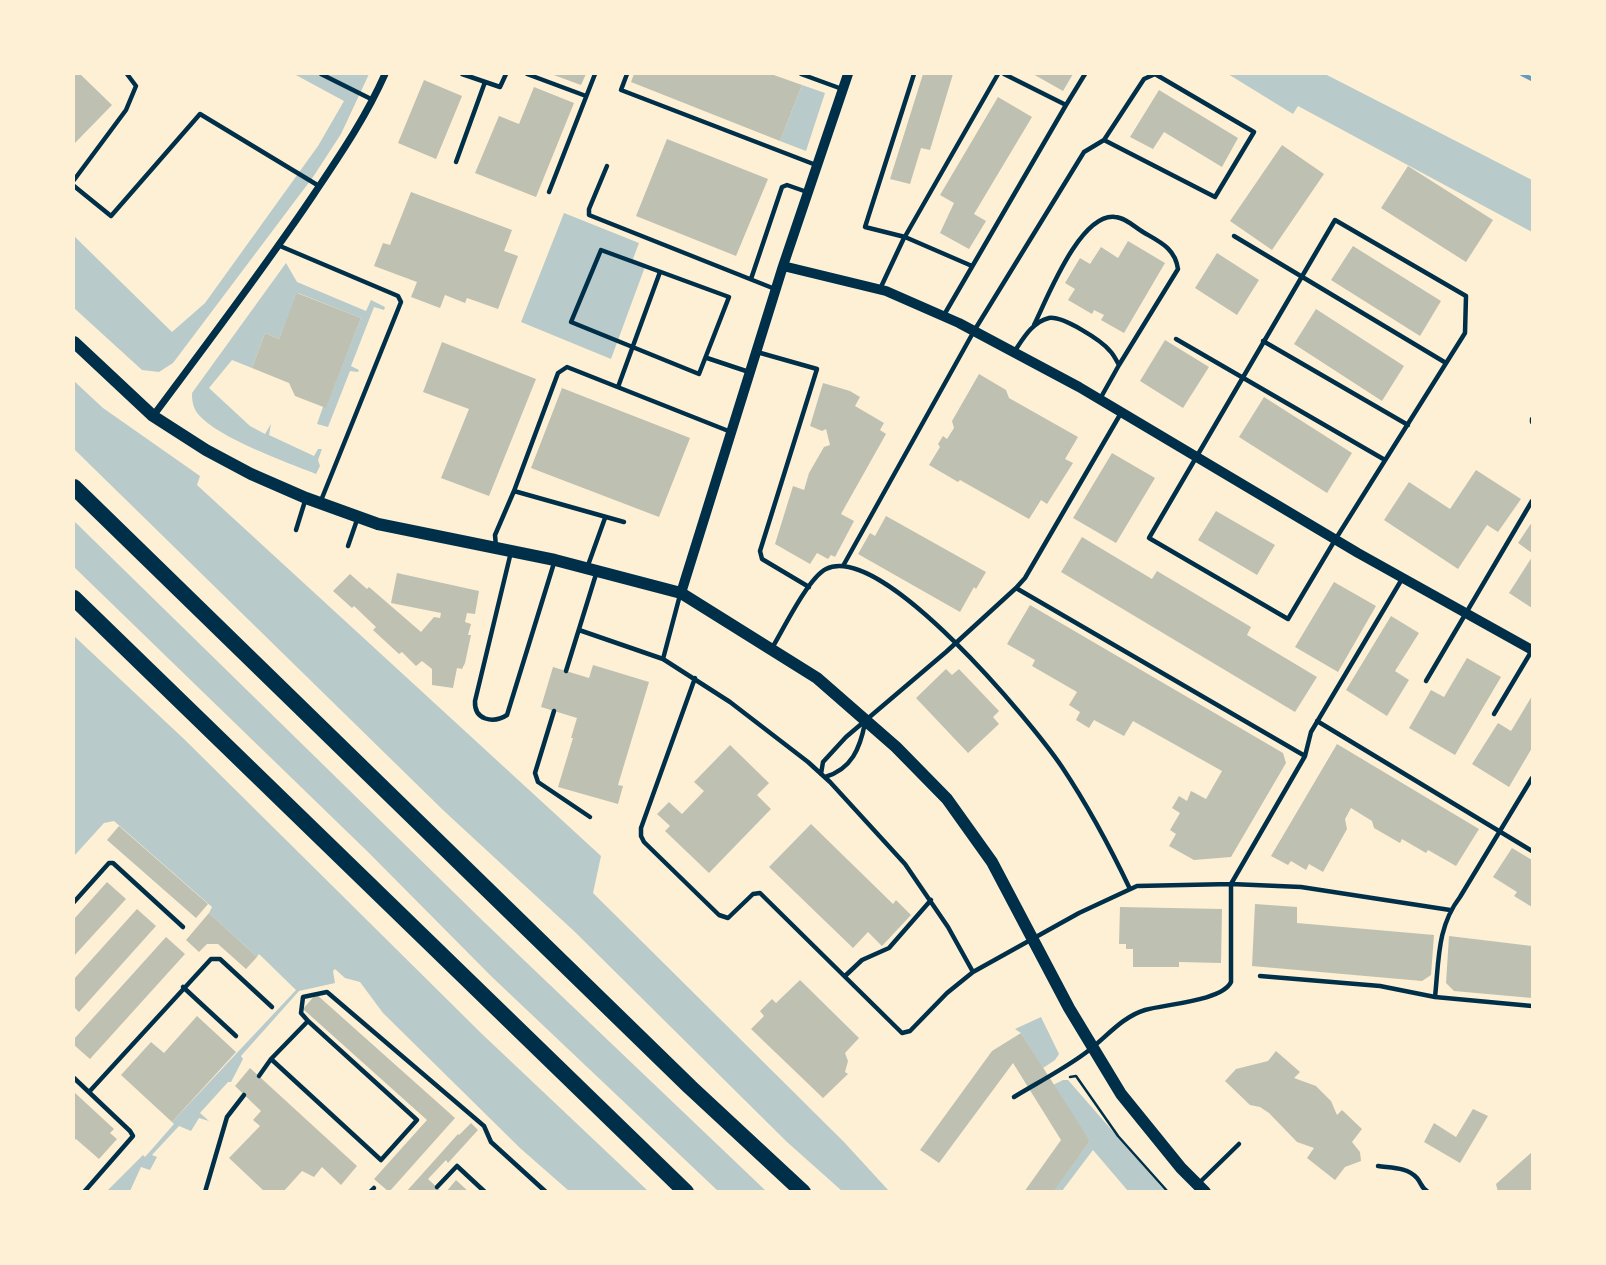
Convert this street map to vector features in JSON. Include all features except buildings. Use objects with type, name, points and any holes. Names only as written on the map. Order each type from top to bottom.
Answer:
[{"type":"highway","points":[[74,487],[690,1087],[803,1192]]},
{"type":"highway","points":[[74,598],[686,1192]]},
{"type":"main road","points":[[74,342],[153,416],[206,450],[306,498],[378,524],[555,560],[681,593],[817,678],[866,719],[947,799],[992,862],[1092,1049],[1121,1094],[1149,1132],[1201,1188]]},
{"type":"street","points":[[153,416],[280,246],[373,100],[385,74]]},
{"type":"street","points":[[681,593],[783,266],[848,74]]},
{"type":"street","points":[[783,266],[880,289],[974,331],[1099,400],[1335,540],[1532,650]]},
{"type":"lane","points":[[74,180],[126,110],[136,86],[127,74]]},
{"type":"lane","points":[[321,74],[373,100]]},
{"type":"lane","points":[[462,74],[500,87],[506,74]]},
{"type":"lane","points":[[527,74],[586,96]]},
{"type":"lane","points":[[549,192],[595,74]]},
{"type":"lane","points":[[627,74],[621,90],[817,165]]},
{"type":"lane","points":[[802,74],[843,89]]},
{"type":"lane","points":[[914,74],[865,227],[905,237],[972,266]]},
{"type":"lane","points":[[880,289],[905,237],[998,74]]},
{"type":"lane","points":[[1004,74],[1066,106]]},
{"type":"lane","points":[[943,316],[1085,74]]},
{"type":"lane","points":[[843,566],[974,331],[1084,152],[1104,140],[1144,79],[1155,74],[1254,132],[1215,197],[1104,140]]},
{"type":"lane","points":[[456,162],[485,82]]},
{"type":"lane","points":[[74,186],[111,216],[200,114],[319,186]]},
{"type":"lane","points":[[607,166],[589,215],[776,289]]},
{"type":"lane","points":[[751,279],[782,187],[787,185],[808,192]]},
{"type":"lane","points":[[1013,352],[1034,325],[1079,239],[1089,227],[1105,218],[1116,216],[1128,222],[1170,248],[1177,258],[1178,269],[1099,400]]},
{"type":"lane","points":[[1335,220],[1465,296],[1465,333],[1288,619],[1149,538],[1302,277],[1335,220]]},
{"type":"lane","points":[[1234,236],[1446,363]]},
{"type":"lane","points":[[280,246],[398,296],[401,302],[320,504]]},
{"type":"lane","points":[[601,250],[660,272],[729,297],[699,374],[571,322],[601,250]]},
{"type":"lane","points":[[618,387],[660,272]]},
{"type":"lane","points":[[1034,325],[1048,318],[1061,318],[1103,344],[1113,353],[1119,365]]},
{"type":"lane","points":[[1176,339],[1385,460]]},
{"type":"lane","points":[[1263,341],[1408,425]]},
{"type":"lane","points":[[757,352],[817,369],[760,551],[762,559],[809,587]]},
{"type":"lane","points":[[707,358],[750,373]]},
{"type":"lane","points":[[496,548],[495,535],[558,373],[568,367],[731,432]]},
{"type":"lane","points":[[822,775],[823,762],[866,719],[956,643],[1025,578],[1121,413]]},
{"type":"lane","points":[[514,491],[624,522]]},
{"type":"lane","points":[[296,530],[306,498]]},
{"type":"lane","points":[[1426,681],[1532,501]]},
{"type":"lane","points":[[348,546],[358,517]]},
{"type":"lane","points":[[566,671],[579,630],[605,518]]},
{"type":"lane","points":[[511,551],[475,701],[478,716],[490,720],[507,715],[555,560]]},
{"type":"lane","points":[[772,649],[809,587],[825,569],[850,566],[884,583],[923,611],[956,643],[1033,730],[1061,766],[1092,815],[1130,889]]},
{"type":"lane","points":[[1014,1097],[1092,1049],[1113,1029],[1143,1011],[1215,995],[1229,986],[1231,884],[1305,756],[1311,732],[1317,721],[1403,578]]},
{"type":"lane","points":[[1016,587],[1305,756]]},
{"type":"lane","points":[[663,659],[681,593]]},
{"type":"lane","points":[[579,630],[663,659],[695,678],[774,734],[822,775],[905,864],[932,900],[972,972]]},
{"type":"lane","points":[[1494,714],[1532,650]]},
{"type":"lane","points":[[695,678],[641,835],[644,842],[719,915],[728,918],[753,894],[760,893],[902,1032],[910,1031],[972,972],[1130,889],[1156,885],[1231,884],[1301,887],[1450,910]]},
{"type":"lane","points":[[554,711],[535,773],[538,782],[590,817]]},
{"type":"lane","points":[[822,775],[835,774],[859,751],[866,719]]},
{"type":"lane","points":[[1317,721],[1532,851]]},
{"type":"lane","points":[[1435,997],[1442,929],[1450,910],[1532,778]]},
{"type":"lane","points":[[74,902],[109,863],[113,863],[183,927]]},
{"type":"lane","points":[[845,976],[862,960],[889,948],[932,900]]},
{"type":"lane","points":[[89,1092],[206,962],[220,959],[272,1007]]},
{"type":"lane","points":[[1260,976],[1380,986],[1435,997],[1532,1006]]},
{"type":"lane","points":[[183,987],[236,1036]]},
{"type":"lane","points":[[271,1059],[381,1160],[417,1120],[300,1013],[303,997],[327,992],[484,1126],[491,1142],[546,1192]]},
{"type":"lane","points":[[259,1076],[271,1059],[307,1021]]},
{"type":"lane","points":[[74,1078],[133,1136],[83,1192]]},
{"type":"lane","points":[[205,1192],[227,1117],[244,1095]]},
{"type":"lane","points":[[1201,1188],[1239,1144]]},
{"type":"lane","points":[[437,1187],[457,1166],[485,1192]]},
{"type":"lane","points":[[1378,1166],[1406,1170],[1418,1179],[1422,1188],[1428,1192]]},
{"type":"path","points":[[1047,1077],[1051,1084],[1076,1076],[1118,1136],[1168,1192]]},
{"type":"shaded area","points":[[294,74],[369,74],[341,134],[313,177],[173,363],[159,372],[142,370],[74,308],[74,236],[172,332],[205,303],[318,146],[344,101]]},
{"type":"shaded area","points":[[1228,74],[1325,74],[1532,180],[1532,232],[1298,106],[1293,114]]},
{"type":"shaded area","points":[[802,85],[825,93],[806,151],[780,141]]},
{"type":"shaded area","points":[[564,213],[639,243],[633,259],[646,264],[611,359],[521,322]]},
{"type":"shaded area","points":[[286,263],[297,282],[366,311],[371,300],[385,307],[384,310],[374,307],[351,366],[359,370],[350,371],[328,427],[317,424],[361,318],[298,293],[279,339],[265,333],[252,368],[232,360],[209,388],[250,426],[265,434],[271,424],[269,435],[314,456],[318,449],[322,449],[316,474],[221,432],[198,414],[193,402],[192,393]]},
{"type":"shaded area","points":[[74,381],[103,408],[200,476],[197,485],[601,856],[593,893],[844,1142],[889,1191],[842,1191],[787,1142],[575,932],[443,810],[74,449]]},
{"type":"shaded area","points":[[74,521],[483,921],[766,1191],[718,1191],[492,977],[368,852],[74,567]]},
{"type":"shaded area","points":[[74,636],[184,739],[482,1034],[648,1191],[569,1191],[520,1148],[383,1013],[360,982],[345,978],[335,969],[335,983],[299,991],[241,1056],[243,1059],[231,1082],[228,1082],[200,1113],[209,1121],[199,1118],[191,1131],[179,1126],[152,1155],[157,1157],[150,1170],[141,1167],[130,1191],[107,1191],[143,1155],[145,1157],[174,1124],[172,1122],[296,990],[259,954],[257,957],[209,913],[212,907],[114,821],[104,823],[74,856]]},
{"type":"shaded area","points":[[1041,1017],[1059,1054],[1043,1068],[1021,1033],[1015,1029]]},
{"type":"shaded area","points":[[1068,1080],[1165,1191],[1128,1191],[1093,1150],[1062,1191],[1053,1191],[1090,1141],[1051,1086]]},
{"type":"waterway","points":[[1522,74],[1532,79]]}]
